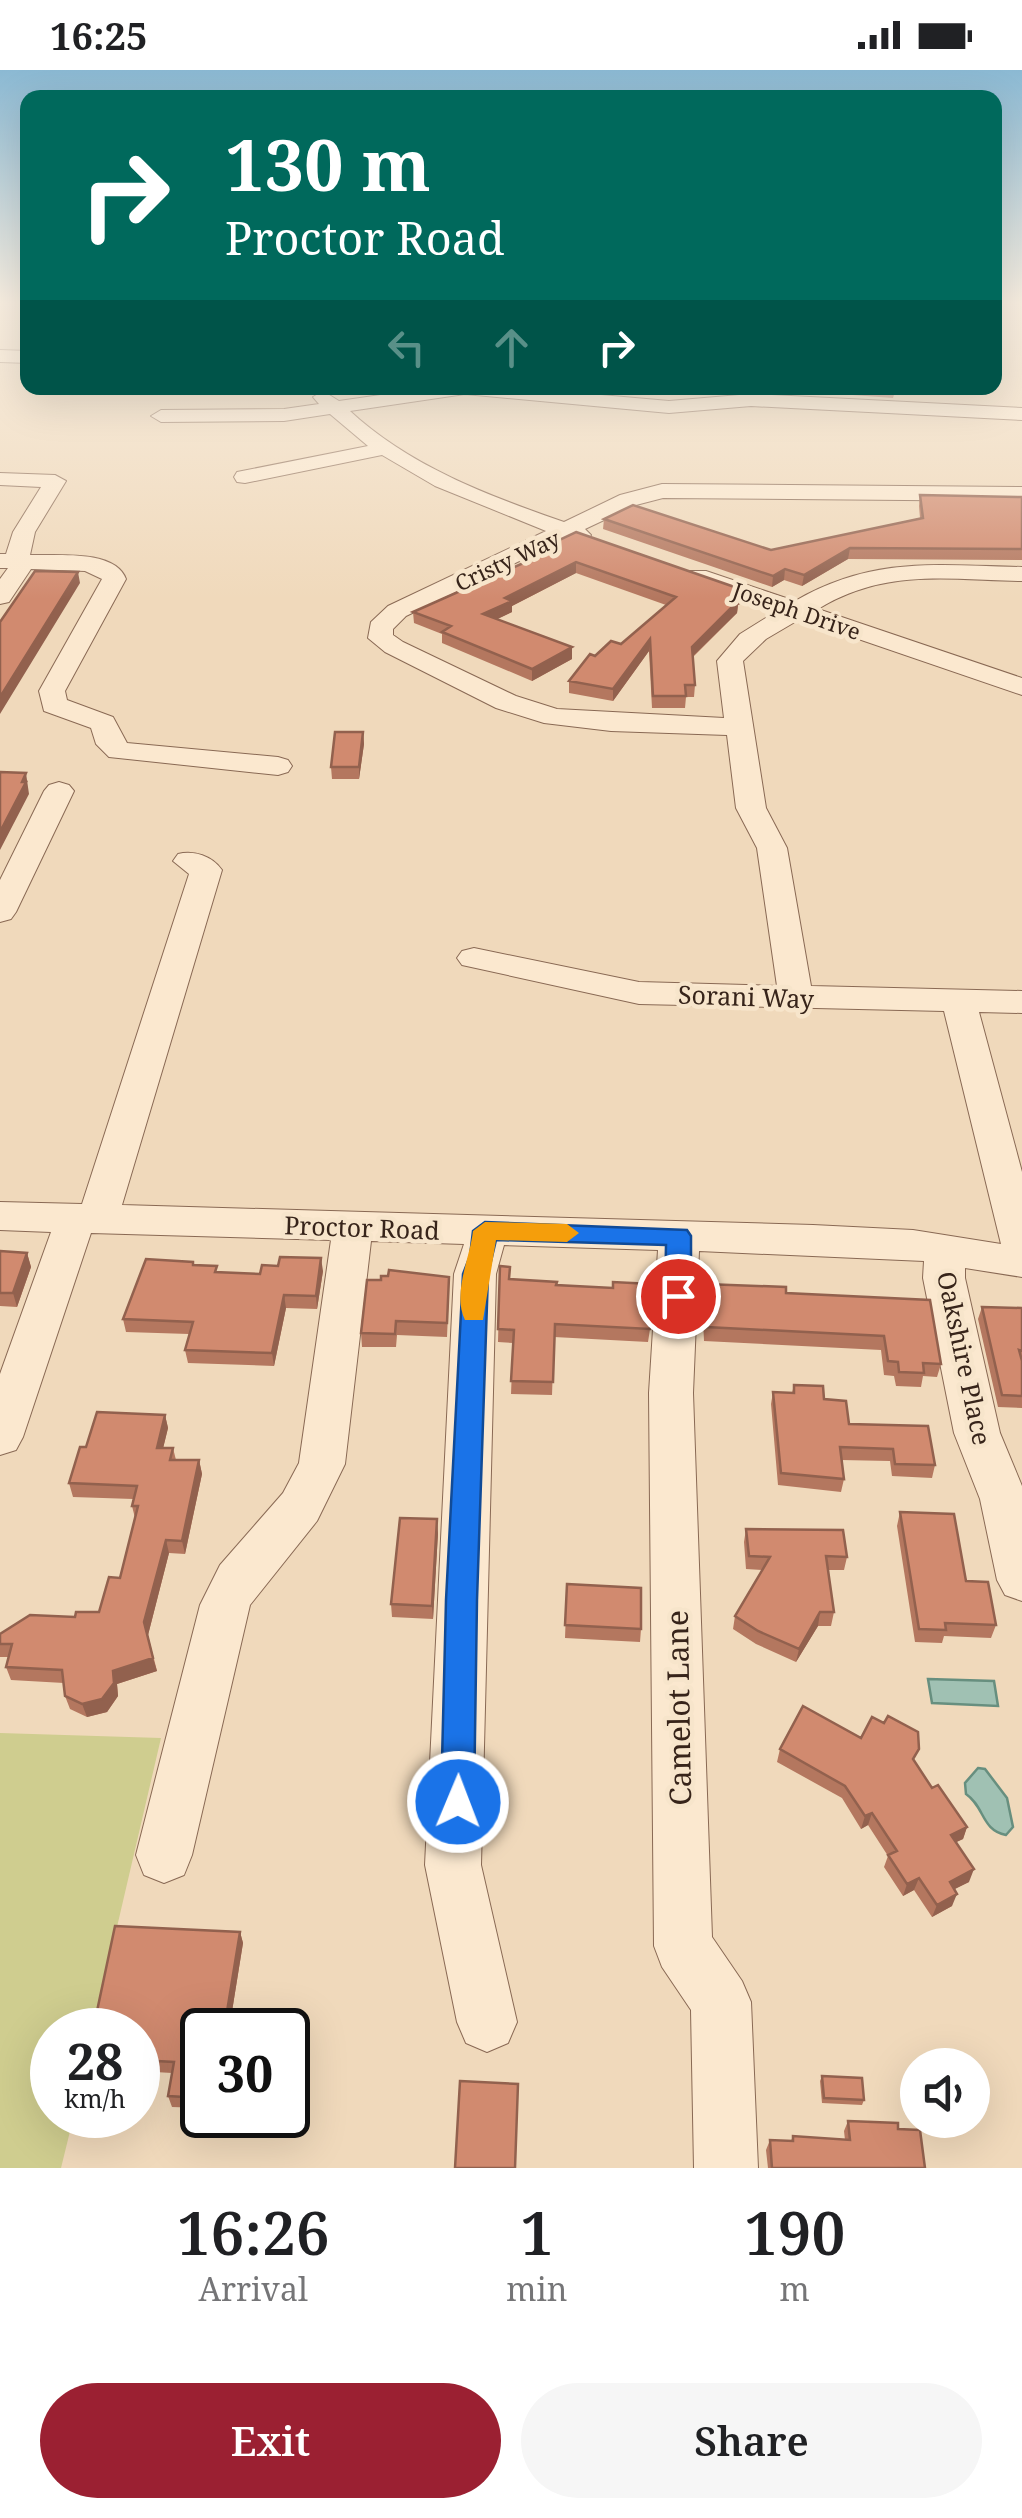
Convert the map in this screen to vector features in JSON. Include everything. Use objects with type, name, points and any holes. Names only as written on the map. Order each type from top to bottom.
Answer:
[{"type":"street","points":[[329,403],[382,449],[443,485],[600,542]]},
{"type":"street","points":[[161,416],[284,415],[367,403]]},
{"type":"street","points":[[617,403],[669,408],[721,403]]},
{"type":"street","points":[[807,403],[1022,414]]},
{"type":"street","points":[[922,403],[923,409]]},
{"type":"street","points":[[245,477],[382,449]]},
{"type":"street","points":[[0,479],[54,480],[24,532],[0,597]]},
{"type":"street","name":"Cristy Way","points":[[737,727],[554,717],[506,702],[382,638],[383,620],[628,500],[676,490],[1022,494]]},
{"type":"street","points":[[13,562],[89,564],[109,569],[114,579],[52,691],[54,705],[103,723],[110,744],[119,751],[278,766]]},
{"type":"street","name":"Joseph Drive","points":[[674,567],[1022,687]]},
{"type":"street","points":[[796,998],[772,848],[751,808],[730,662],[742,645],[798,610],[841,586],[876,575],[1022,574]]},
{"type":"street","points":[[0,912],[58,792]]},
{"type":"street","points":[[0,1437],[87,1218],[206,870],[189,861]]},
{"type":"street","name":"Sorani Way","points":[[474,958],[639,993],[1022,1002]]},
{"type":"street","points":[[959,1002],[1022,1248]]},
{"type":"street","name":"Proctor Road","points":[[0,1216],[847,1241],[944,1249],[1022,1262]]},
{"type":"street","points":[[164,1855],[225,1605],[236,1580],[300,1507],[322,1464],[353,1227]]},
{"type":"street","points":[[485,1231],[474,1294],[454,1865],[487,2022]]},
{"type":"street","name":"Camelot Lane","points":[[679,1236],[671,1393],[684,1946],[720,2002],[726,2168]]},
{"type":"street","name":"Oakshire Place","points":[[944,1249],[944,1278],[977,1433],[1004,1499],[1022,1580]]},
{"type":"shaded area","points":[[928,1679],[994,1681],[998,1706],[932,1703]]},
{"type":"shaded area","points":[[0,1733],[161,1738],[98,2008],[30,2008],[30,2138],[68,2138],[61,2168],[0,2168]]},
{"type":"shaded area","points":[[978,1768],[985,1769],[1007,1798],[1013,1827],[1006,1835],[987,1823],[966,1794],[965,1783]]},
{"type":"building","points":[[920,495],[1022,497],[1022,549],[850,548],[804,575],[785,569],[773,576],[604,519],[633,505],[771,550],[923,518]]},
{"type":"building","points":[[576,532],[746,591],[730,598],[738,601],[692,647],[695,685],[685,685],[686,696],[653,696],[650,639],[613,689],[569,681],[590,654],[595,656],[611,641],[621,644],[676,597],[576,562],[505,598],[512,601],[483,614],[572,647],[532,669],[442,632],[451,626],[413,612],[548,552],[540,549]]},
{"type":"building","points":[[35,571],[78,572],[0,697],[0,622]]},
{"type":"building","points":[[335,732],[363,732],[359,767],[331,767]]},
{"type":"building","points":[[0,772],[26,773],[22,782],[26,782],[0,832]]},
{"type":"building","points":[[0,1251],[27,1253],[13,1293],[0,1293]]},
{"type":"building","points":[[280,1257],[321,1258],[316,1296],[284,1295],[272,1353],[185,1350],[193,1322],[123,1319],[146,1259],[217,1266],[215,1272],[260,1274],[262,1265],[278,1266]]},
{"type":"building","points":[[500,1266],[510,1267],[509,1279],[557,1282],[556,1285],[613,1288],[613,1282],[651,1284],[650,1329],[555,1324],[553,1382],[511,1381],[514,1330],[498,1329]]},
{"type":"building","points":[[389,1270],[449,1277],[447,1323],[396,1321],[395,1334],[361,1333],[367,1280],[381,1280]]},
{"type":"building","points":[[704,1284],[786,1287],[786,1293],[930,1300],[941,1364],[923,1363],[924,1373],[899,1372],[898,1362],[888,1361],[884,1336],[706,1327]]},
{"type":"building","points":[[982,1307],[1022,1308],[1022,1396],[1002,1395]]},
{"type":"building","points":[[794,1385],[823,1386],[824,1399],[846,1401],[849,1424],[928,1426],[935,1465],[895,1464],[893,1449],[840,1447],[844,1479],[781,1473],[773,1392],[794,1393]]},
{"type":"building","points":[[97,1412],[165,1415],[157,1448],[173,1448],[170,1460],[199,1460],[182,1541],[166,1540],[144,1622],[153,1658],[113,1671],[114,1683],[102,1699],[82,1704],[65,1696],[62,1670],[6,1667],[12,1644],[0,1644],[0,1634],[30,1615],[75,1617],[76,1612],[99,1612],[109,1577],[120,1578],[138,1506],[132,1506],[137,1486],[69,1483]]},
{"type":"building","points":[[900,1512],[954,1514],[966,1581],[988,1582],[996,1625],[945,1623],[946,1630],[919,1629]]},
{"type":"building","points":[[400,1518],[437,1519],[432,1606],[391,1604]]},
{"type":"building","points":[[746,1529],[843,1530],[847,1557],[826,1556],[834,1612],[820,1612],[799,1649],[735,1616],[770,1557],[749,1556]]},
{"type":"building","points":[[567,1584],[641,1588],[641,1629],[565,1625]]},
{"type":"building","points":[[803,1706],[861,1738],[872,1717],[884,1723],[888,1716],[918,1732],[919,1749],[913,1759],[932,1788],[938,1785],[967,1827],[951,1835],[974,1869],[950,1882],[957,1894],[937,1905],[919,1878],[907,1884],[888,1855],[897,1851],[872,1813],[865,1816],[845,1786],[780,1749]]},
{"type":"building","points":[[115,1926],[240,1932],[228,2008],[180,2008],[180,2097],[168,2096],[174,2062],[160,2061],[160,2008],[98,2008]]},
{"type":"building","points":[[822,2076],[862,2078],[864,2100],[824,2098]]},
{"type":"building","points":[[460,2081],[518,2084],[515,2168],[455,2168]]},
{"type":"building","points":[[848,2121],[898,2123],[900,2138],[921,2138],[925,2168],[772,2168],[770,2140],[793,2141],[793,2136],[850,2140]]},
{"type":"slow traffic","points":[[474,1313],[476,1274],[483,1256],[485,1231],[567,1233]]},
{"type":"route","points":[[458,1802],[476,1274],[483,1256],[485,1231],[679,1236],[678,1296]]}]
